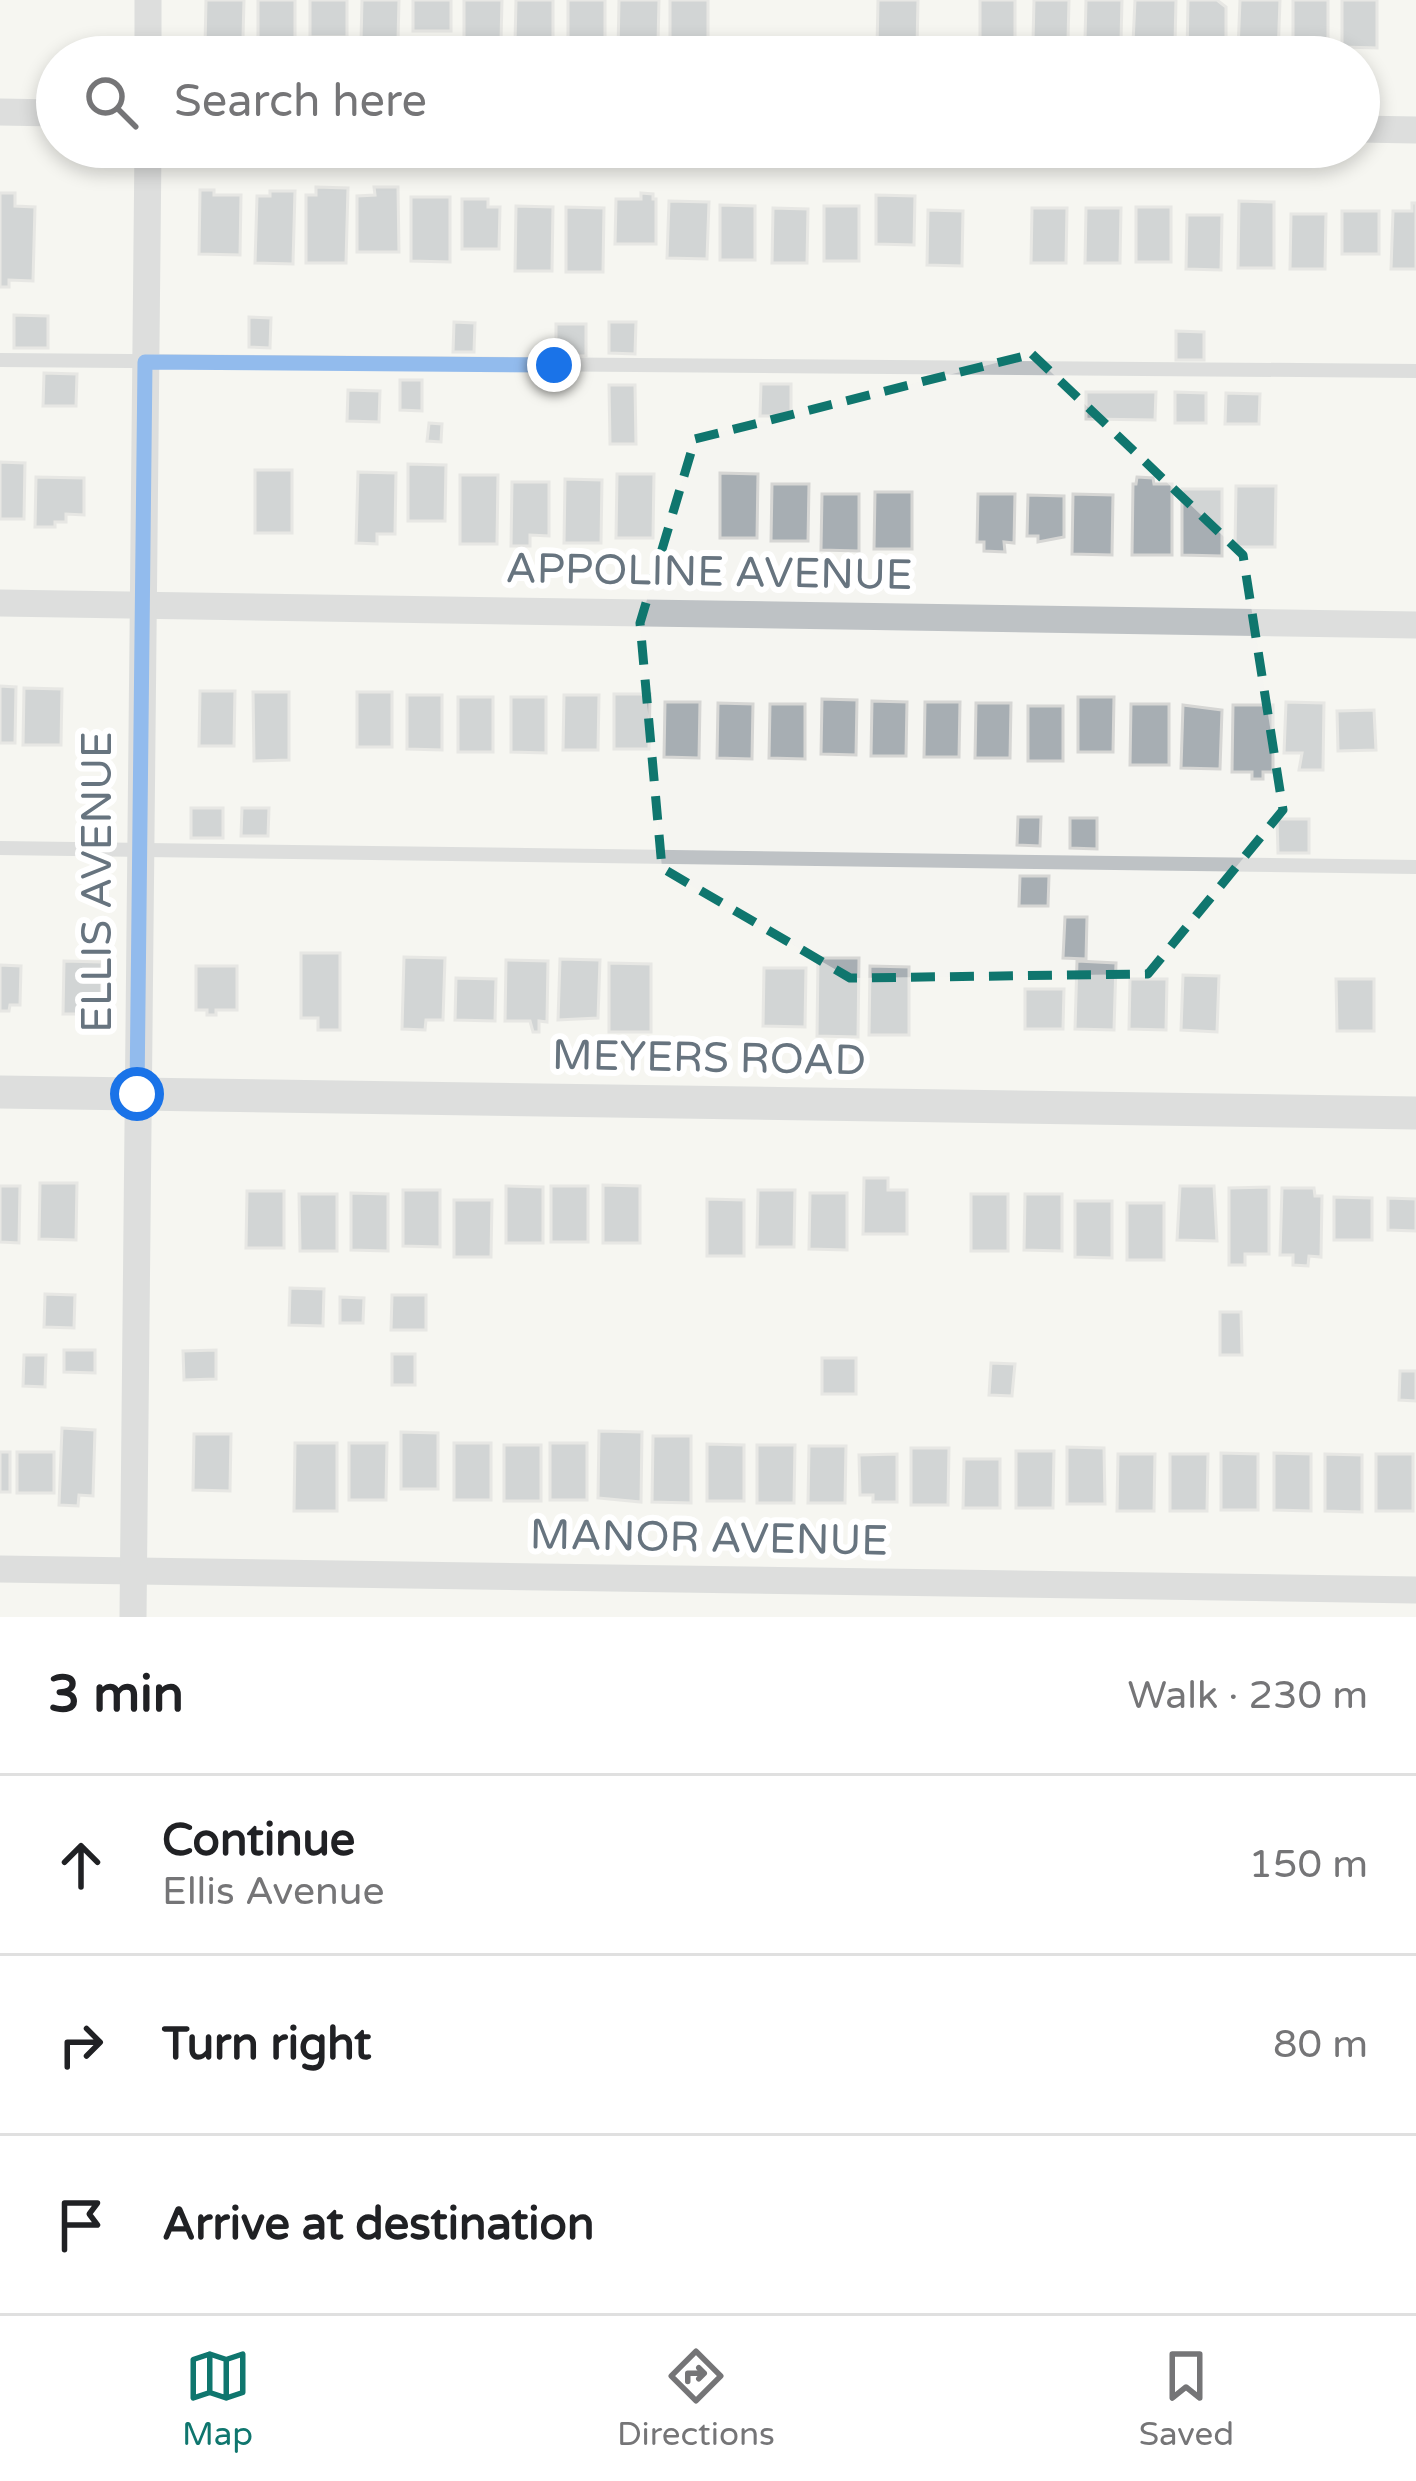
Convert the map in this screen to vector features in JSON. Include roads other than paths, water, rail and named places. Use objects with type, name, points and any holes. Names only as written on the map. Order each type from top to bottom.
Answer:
[{"type":"street","points":[[148,0],[148,36]]},
{"type":"street","points":[[0,112],[36,113]]},
{"type":"street","points":[[1380,129],[1416,130]]},
{"type":"street","name":"ELLIS AVENUE","points":[[133,1617],[148,168]]},
{"type":"street","name":"APPOLINE AVENUE","points":[[0,603],[1416,625]]},
{"type":"street","name":"MEYERS ROAD","points":[[0,1092],[1416,1113]]},
{"type":"street","name":"MANOR AVENUE","points":[[0,1569],[1416,1590]]},
{"type":"lane","points":[[0,360],[1416,370]]},
{"type":"lane","points":[[0,848],[1416,867]]}]
